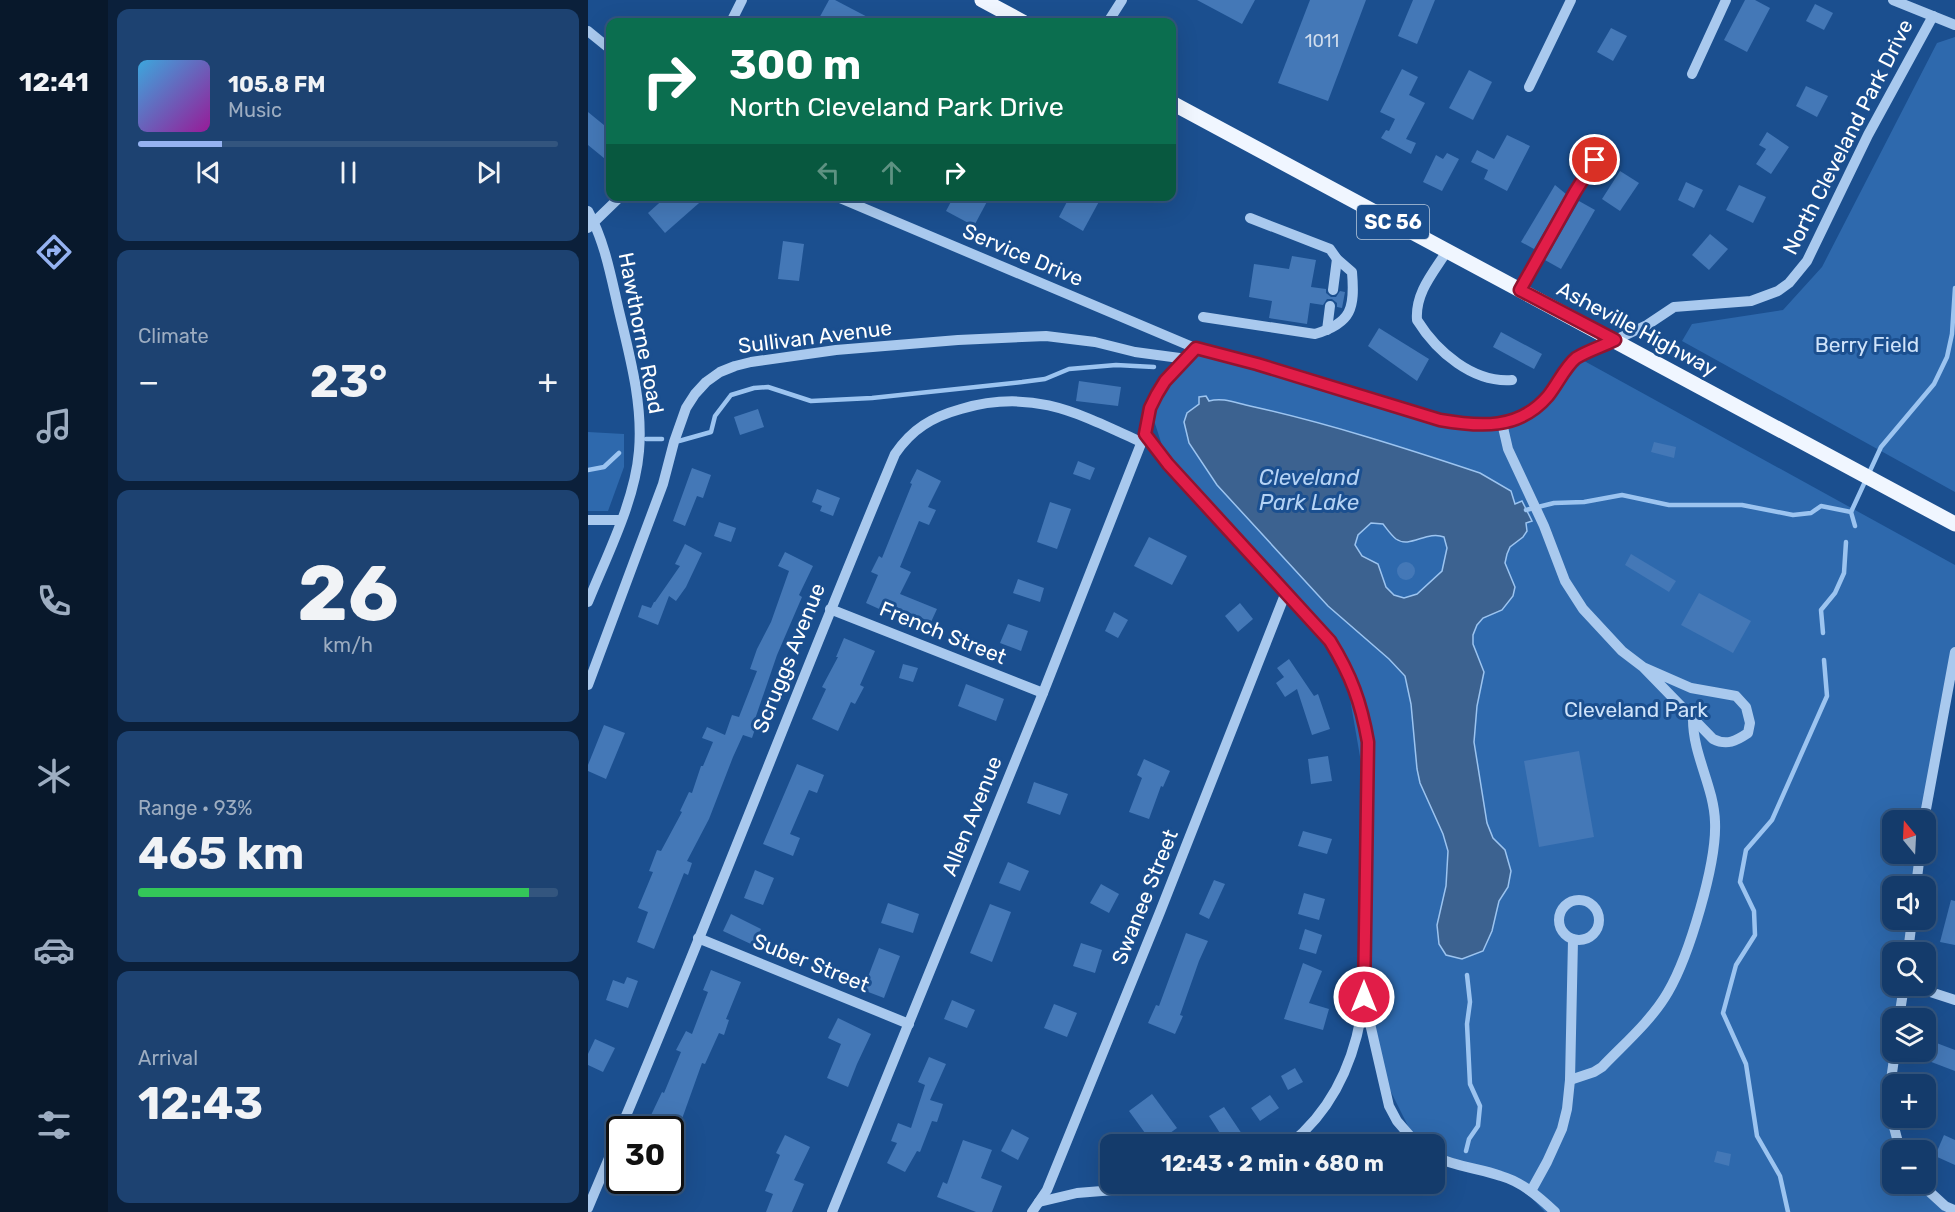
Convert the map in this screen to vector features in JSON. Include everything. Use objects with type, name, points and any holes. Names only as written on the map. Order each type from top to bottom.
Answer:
[{"type":"main road","points":[[982,0],[1016,18]]},
{"type":"main road","name":"Asheville Highway","points":[[1176,105],[1955,524]]},
{"type":"street","points":[[732,18],[742,0]]},
{"type":"street","points":[[1111,18],[1122,0]]},
{"type":"street","points":[[1529,87],[1571,0]]},
{"type":"street","points":[[1692,75],[1726,0]]},
{"type":"street","points":[[1893,0],[1955,25]]},
{"type":"street","name":"North Cleveland Park Drive","points":[[1196,348],[1257,364],[1440,420],[1485,426],[1519,418],[1547,398],[1575,359],[1647,326],[1674,307],[1751,301],[1778,291],[1794,278],[1807,261],[1868,135],[1933,16]]},
{"type":"street","points":[[588,31],[606,46]]},
{"type":"street","points":[[1520,290],[1575,192],[1606,144]]},
{"type":"street","points":[[591,226],[616,201]]},
{"type":"street","name":"Service Drive","points":[[847,201],[1196,348]]},
{"type":"street","name":"Hawthorne Road","points":[[588,211],[591,226],[604,247],[638,399],[640,426],[639,453],[634,479],[588,602]]},
{"type":"street","points":[[1203,317],[1315,334],[1345,320],[1354,298],[1352,272],[1337,259],[1330,249],[1250,218]]},
{"type":"street","points":[[1447,251],[1421,292],[1417,305],[1417,320],[1452,358],[1466,368],[1492,380],[1512,380]]},
{"type":"street","points":[[1333,290],[1337,259]]},
{"type":"street","points":[[1327,330],[1330,306]]},
{"type":"street","name":"Sullivan Avenue","points":[[588,685],[663,484],[686,408],[706,382],[720,372],[751,362],[836,350],[958,340],[1046,336],[1095,342],[1135,352],[1187,360]]},
{"type":"street","points":[[1196,348],[1187,360],[1170,375],[1157,394],[1150,408],[1143,438],[1330,641],[1348,672],[1363,715],[1368,742],[1364,997],[1356,1041],[1340,1082],[1328,1106],[1302,1134]]},
{"type":"street","name":"Scruggs Avenue","points":[[626,1116],[830,609],[895,454],[904,440],[931,419],[971,406],[1003,400],[1022,400],[1058,408],[1143,438]]},
{"type":"street","points":[[1502,423],[1508,449],[1524,480],[1572,594],[1606,636],[1643,667],[1713,739],[1722,744],[1737,741],[1748,733],[1750,723],[1746,707],[1736,696],[1691,688],[1643,667]]},
{"type":"street","name":"Allen Avenue","points":[[832,1212],[1043,693],[1143,438]]},
{"type":"street","points":[[588,520],[620,520]]},
{"type":"street","name":"Swanee Street","points":[[1032,1212],[1047,1190],[1286,592]]},
{"type":"street","name":"French Street","points":[[830,609],[1043,693]]},
{"type":"street","points":[[1926,810],[1955,652]]},
{"type":"street","points":[[1570,1080],[1602,1067],[1650,1016],[1668,993],[1685,957],[1704,892],[1715,840],[1713,802],[1693,732],[1693,720]]},
{"type":"street","name":"Suber Street","points":[[698,939],[909,1024]]},
{"type":"street","points":[[1531,1191],[1562,1129],[1567,1109],[1570,1080],[1573,940]]},
{"type":"street","points":[[1936,994],[1955,1000]]},
{"type":"street","points":[[1364,997],[1389,1106],[1397,1121],[1408,1134]]},
{"type":"street","points":[[1894,1062],[1889,1108],[1897,1140]]},
{"type":"street","points":[[1445,1161],[1500,1175],[1516,1182],[1531,1191],[1555,1212]]},
{"type":"street","name":"Scruggs Avenue","points":[[588,1208],[606,1165]]},
{"type":"street","points":[[1039,1202],[1077,1193],[1100,1191]]},
{"type":"street","points":[[1932,1194],[1945,1206],[1954,1210]]},
{"type":"green space","name":"Berry Field","points":[[1955,37],[1955,492],[1682,341],[1692,324],[1783,310],[1822,267],[1937,43]]},
{"type":"green space","name":"Cleveland Park","points":[[1201,350],[1440,420],[1519,418],[1577,357],[1955,565],[1955,662],[1927,810],[1882,810],[1882,864],[1918,864],[1917,876],[1882,876],[1882,930],[1910,930],[1908,942],[1882,942],[1882,996],[1902,996],[1900,1008],[1882,1008],[1882,1062],[1892,1062],[1891,1074],[1882,1074],[1882,1128],[1896,1128],[1899,1140],[1882,1140],[1882,1194],[1932,1194],[1949,1212],[1545,1212],[1516,1182],[1445,1155],[1445,1134],[1412,1134],[1381,1072],[1369,1020],[1367,797],[1344,664],[1168,464],[1150,408]]},
{"type":"green space","points":[[588,432],[624,434],[624,467],[608,511],[588,511]]},
{"type":"water","name":"Cleveland Park Lake","points":[[1206,396],[1209,401],[1230,401],[1308,420],[1423,454],[1480,473],[1511,491],[1515,504],[1522,501],[1532,521],[1526,523],[1527,531],[1510,547],[1507,554],[1505,563],[1515,587],[1513,596],[1502,610],[1483,618],[1473,635],[1473,644],[1484,672],[1477,706],[1474,742],[1487,823],[1493,838],[1505,850],[1511,871],[1508,887],[1499,901],[1492,931],[1483,951],[1462,959],[1446,955],[1439,944],[1437,925],[1446,886],[1448,851],[1443,834],[1420,783],[1411,704],[1405,676],[1389,659],[1328,606],[1217,485],[1189,443],[1184,422],[1187,413],[1199,404],[1199,397]],"holes":[[[1371,523],[1383,524],[1396,539],[1401,541],[1407,542],[1438,535],[1444,537],[1447,548],[1442,571],[1417,594],[1404,598],[1394,595],[1386,587],[1378,564],[1362,556],[1355,545],[1358,535]]]},
{"type":"building","points":[[829,0],[835,0],[869,18],[819,18]]},
{"type":"building","points":[[1197,0],[1255,0],[1242,24]]},
{"type":"building","points":[[1310,0],[1366,0],[1328,101],[1278,83]]},
{"type":"building","points":[[1413,0],[1435,0],[1417,44],[1398,36]]},
{"type":"building","points":[[1745,0],[1755,0],[1770,8],[1747,52],[1724,40]]},
{"type":"building","points":[[1815,4],[1833,13],[1824,30],[1806,21]]},
{"type":"building","points":[[1611,28],[1627,36],[1613,61],[1597,52]]},
{"type":"building","points":[[1402,69],[1418,77],[1409,95],[1425,103],[1406,139],[1416,143],[1411,154],[1381,138],[1386,130],[1389,131],[1395,119],[1380,112]]},
{"type":"building","points":[[1469,70],[1492,82],[1473,120],[1449,108]]},
{"type":"building","points":[[1806,86],[1828,96],[1817,117],[1796,106]]},
{"type":"building","points":[[588,112],[606,127],[606,160],[588,145]]},
{"type":"building","points":[[1767,132],[1789,147],[1771,174],[1756,164],[1766,149],[1759,145]]},
{"type":"building","points":[[1507,135],[1530,146],[1507,191],[1484,179],[1488,170],[1471,162],[1477,150],[1494,159]]},
{"type":"building","points":[[1447,153],[1459,159],[1442,191],[1423,182],[1436,155],[1443,159]]},
{"type":"building","points":[[1620,171],[1639,183],[1620,211],[1602,199]]},
{"type":"building","points":[[1686,182],[1703,190],[1694,208],[1678,200]]},
{"type":"building","points":[[1555,185],[1566,194],[1534,249],[1521,242]]},
{"type":"building","points":[[1739,185],[1766,197],[1753,223],[1726,210]]},
{"type":"building","points":[[661,201],[701,201],[665,233],[648,213]]},
{"type":"building","points":[[951,201],[987,201],[974,226],[946,211]]},
{"type":"building","points":[[1067,201],[1099,201],[1083,231],[1059,217]]},
{"type":"building","points":[[1579,201],[1595,210],[1561,269],[1545,260]]},
{"type":"building","points":[[1710,234],[1728,249],[1709,270],[1692,255]]},
{"type":"building","points":[[783,241],[804,244],[799,281],[778,279]]},
{"type":"building","points":[[1292,256],[1316,260],[1311,287],[1326,289],[1326,293],[1331,297],[1336,297],[1340,291],[1345,292],[1342,308],[1337,307],[1337,303],[1332,299],[1327,299],[1323,305],[1310,303],[1307,324],[1269,318],[1272,301],[1249,297],[1254,264],[1289,269]]},
{"type":"building","points":[[1379,328],[1429,359],[1417,381],[1368,346]]},
{"type":"building","points":[[1501,332],[1542,354],[1534,369],[1493,347]]},
{"type":"building","points":[[1079,381],[1121,387],[1118,406],[1076,401]]},
{"type":"building","points":[[758,409],[764,427],[740,435],[734,417]]},
{"type":"building","points":[[1654,442],[1676,447],[1674,458],[1651,452]]},
{"type":"building","points":[[1078,461],[1095,468],[1090,480],[1073,474]]},
{"type":"building","points":[[692,468],[711,475],[703,498],[697,496],[685,526],[673,521]]},
{"type":"building","points":[[917,469],[941,481],[928,507],[936,510],[929,525],[919,521],[900,567],[911,572],[900,594],[937,609],[931,622],[903,610],[899,618],[866,603],[878,575],[871,572],[879,556],[882,558]]},
{"type":"building","points":[[817,489],[840,498],[833,516],[820,511],[822,506],[812,502]]},
{"type":"building","points":[[1050,502],[1071,509],[1057,549],[1037,542]]},
{"type":"building","points":[[719,522],[736,528],[731,542],[714,536]]},
{"type":"building","points":[[1149,537],[1187,556],[1172,585],[1134,566]]},
{"type":"building","points":[[685,544],[702,553],[686,587],[676,601],[669,596],[658,625],[638,617],[642,605],[651,608],[680,566],[675,564]]},
{"type":"building","points":[[785,552],[813,566],[799,595],[802,597],[777,655],[754,722],[757,723],[752,738],[743,735],[709,819],[687,861],[692,863],[688,875],[684,873],[654,949],[637,942],[648,912],[638,908],[653,872],[649,871],[657,850],[661,851],[682,812],[680,811],[689,792],[692,793],[701,766],[713,742],[702,738],[707,727],[725,735],[732,715],[739,717],[757,671],[750,669],[771,622],[789,571],[778,566]]},
{"type":"building","points":[[1631,554],[1676,581],[1669,592],[1625,565]]},
{"type":"building","points":[[1402,562],[1410,562],[1415,567],[1413,578],[1402,580],[1397,575],[1397,567]]},
{"type":"building","points":[[1018,579],[1044,588],[1040,602],[1013,593]]},
{"type":"building","points":[[1699,593],[1751,621],[1733,653],[1681,625]]},
{"type":"building","points":[[1240,603],[1253,619],[1238,632],[1225,616]]},
{"type":"building","points":[[1114,612],[1128,620],[1118,638],[1105,631]]},
{"type":"building","points":[[1008,624],[1028,631],[1021,651],[1000,643]]},
{"type":"building","points":[[844,638],[875,651],[860,685],[864,687],[855,704],[851,702],[838,731],[812,719],[826,689],[822,687],[838,657],[836,657]]},
{"type":"building","points":[[1289,659],[1314,696],[1318,694],[1330,729],[1312,735],[1297,689],[1285,697],[1276,683],[1284,677],[1277,668]]},
{"type":"building","points":[[903,664],[918,668],[913,682],[899,678]]},
{"type":"building","points":[[966,684],[1004,699],[996,721],[958,706]]},
{"type":"building","points":[[604,725],[625,733],[606,779],[588,771],[588,765]]},
{"type":"building","points":[[1579,751],[1594,837],[1539,847],[1524,761]]},
{"type":"building","points":[[1328,756],[1332,781],[1311,784],[1308,759]]},
{"type":"building","points":[[1144,759],[1170,771],[1163,787],[1161,786],[1149,819],[1129,812],[1142,778],[1137,775]]},
{"type":"building","points":[[797,764],[824,775],[817,793],[809,790],[790,834],[800,838],[793,856],[763,844]]},
{"type":"building","points":[[1034,782],[1068,794],[1060,815],[1027,803]]},
{"type":"building","points":[[1303,831],[1332,839],[1327,854],[1298,846]]},
{"type":"building","points":[[1008,862],[1029,871],[1020,891],[999,883]]},
{"type":"building","points":[[755,870],[774,878],[763,905],[744,898]]},
{"type":"building","points":[[1214,880],[1225,884],[1209,919],[1199,914]]},
{"type":"building","points":[[1101,884],[1119,894],[1109,913],[1090,903]]},
{"type":"building","points":[[1304,893],[1325,899],[1319,920],[1298,914]]},
{"type":"building","points":[[1951,900],[1955,901],[1955,945],[1940,942]]},
{"type":"building","points":[[888,903],[919,914],[913,933],[881,923]]},
{"type":"building","points":[[990,904],[1011,912],[992,962],[970,953]]},
{"type":"building","points":[[731,914],[761,929],[753,945],[723,931]]},
{"type":"building","points":[[1305,929],[1322,935],[1316,954],[1299,949]]},
{"type":"building","points":[[1186,933],[1208,941],[1175,1034],[1148,1023],[1156,1005],[1159,1006]]},
{"type":"building","points":[[1081,943],[1102,950],[1095,973],[1073,966]]},
{"type":"building","points":[[879,948],[900,956],[884,998],[863,990]]},
{"type":"building","points":[[1303,963],[1322,971],[1309,1003],[1329,1009],[1323,1030],[1284,1019]]},
{"type":"building","points":[[711,970],[741,982],[726,1019],[729,1020],[724,1035],[719,1033],[705,1064],[702,1063],[683,1116],[651,1116],[662,1092],[664,1093],[681,1052],[676,1050],[686,1031],[692,1034],[708,992],[703,990]]},
{"type":"building","points":[[627,977],[638,981],[628,1008],[606,1000],[613,980],[624,984]]},
{"type":"building","points":[[952,1000],[975,1010],[967,1028],[944,1019]]},
{"type":"building","points":[[1054,1004],[1077,1013],[1067,1037],[1044,1028]]},
{"type":"building","points":[[838,1018],[871,1034],[848,1087],[827,1078],[841,1044],[828,1038]]},
{"type":"building","points":[[595,1039],[615,1048],[603,1072],[588,1065],[588,1054]]},
{"type":"building","points":[[1936,1043],[1955,1050],[1955,1071],[1931,1062],[1936,1062]]},
{"type":"building","points":[[929,1057],[946,1064],[930,1100],[943,1104],[937,1122],[932,1121],[920,1152],[917,1151],[905,1172],[887,1163],[897,1143],[891,1141],[898,1123],[911,1128],[925,1085],[918,1082]]},
{"type":"building","points":[[1295,1068],[1303,1082],[1288,1090],[1281,1076]]},
{"type":"building","points":[[1152,1094],[1177,1128],[1169,1134],[1146,1134],[1129,1111]]},
{"type":"building","points":[[1270,1095],[1279,1108],[1260,1121],[1251,1108]]},
{"type":"building","points":[[1224,1107],[1242,1134],[1221,1134],[1209,1116]]},
{"type":"building","points":[[1012,1129],[1029,1138],[1018,1160],[1001,1151]]},
{"type":"building","points":[[785,1135],[810,1147],[794,1180],[804,1184],[792,1212],[766,1212],[773,1194],[765,1191],[780,1155],[776,1153]]},
{"type":"building","points":[[1944,1135],[1955,1140],[1955,1165],[1936,1156]]},
{"type":"building","points":[[963,1140],[992,1150],[981,1178],[1002,1186],[992,1212],[976,1212],[937,1197],[943,1182],[947,1184]]},
{"type":"building","points":[[1717,1151],[1731,1154],[1729,1166],[1714,1162]]},
{"type":"waterway","points":[[1855,526],[1851,512],[1881,447],[1934,384],[1947,357],[1952,334],[1955,288]]},
{"type":"waterway","points":[[679,441],[711,432],[715,416],[731,395],[754,388],[768,387],[811,401],[872,398],[1045,379],[1069,369],[1116,365],[1154,367]]},
{"type":"waterway","points":[[646,439],[662,439]]},
{"type":"waterway","points":[[588,470],[604,467],[619,453]]},
{"type":"waterway","points":[[1526,510],[1554,503],[1584,502],[1622,495],[1669,505],[1742,505],[1793,515],[1811,513],[1821,506],[1851,512]]},
{"type":"waterway","points":[[1823,633],[1821,610],[1835,593],[1844,573],[1846,542]]},
{"type":"waterway","points":[[1788,1212],[1780,1176],[1757,1136],[1746,1064],[1723,1013],[1736,965],[1755,935],[1754,911],[1740,882],[1746,850],[1772,820],[1827,696],[1824,660]]},
{"type":"waterway","points":[[1466,1151],[1469,1139],[1478,1126],[1480,1106],[1470,1084],[1467,1024],[1470,1002],[1467,975]]},
{"type":"route","points":[[1364,997],[1368,742],[1356,689],[1330,641],[1168,464],[1145,434],[1150,408],[1165,381],[1196,348],[1257,364],[1440,420],[1485,426],[1519,418],[1547,398],[1575,359],[1615,340],[1520,290],[1595,160]]}]
